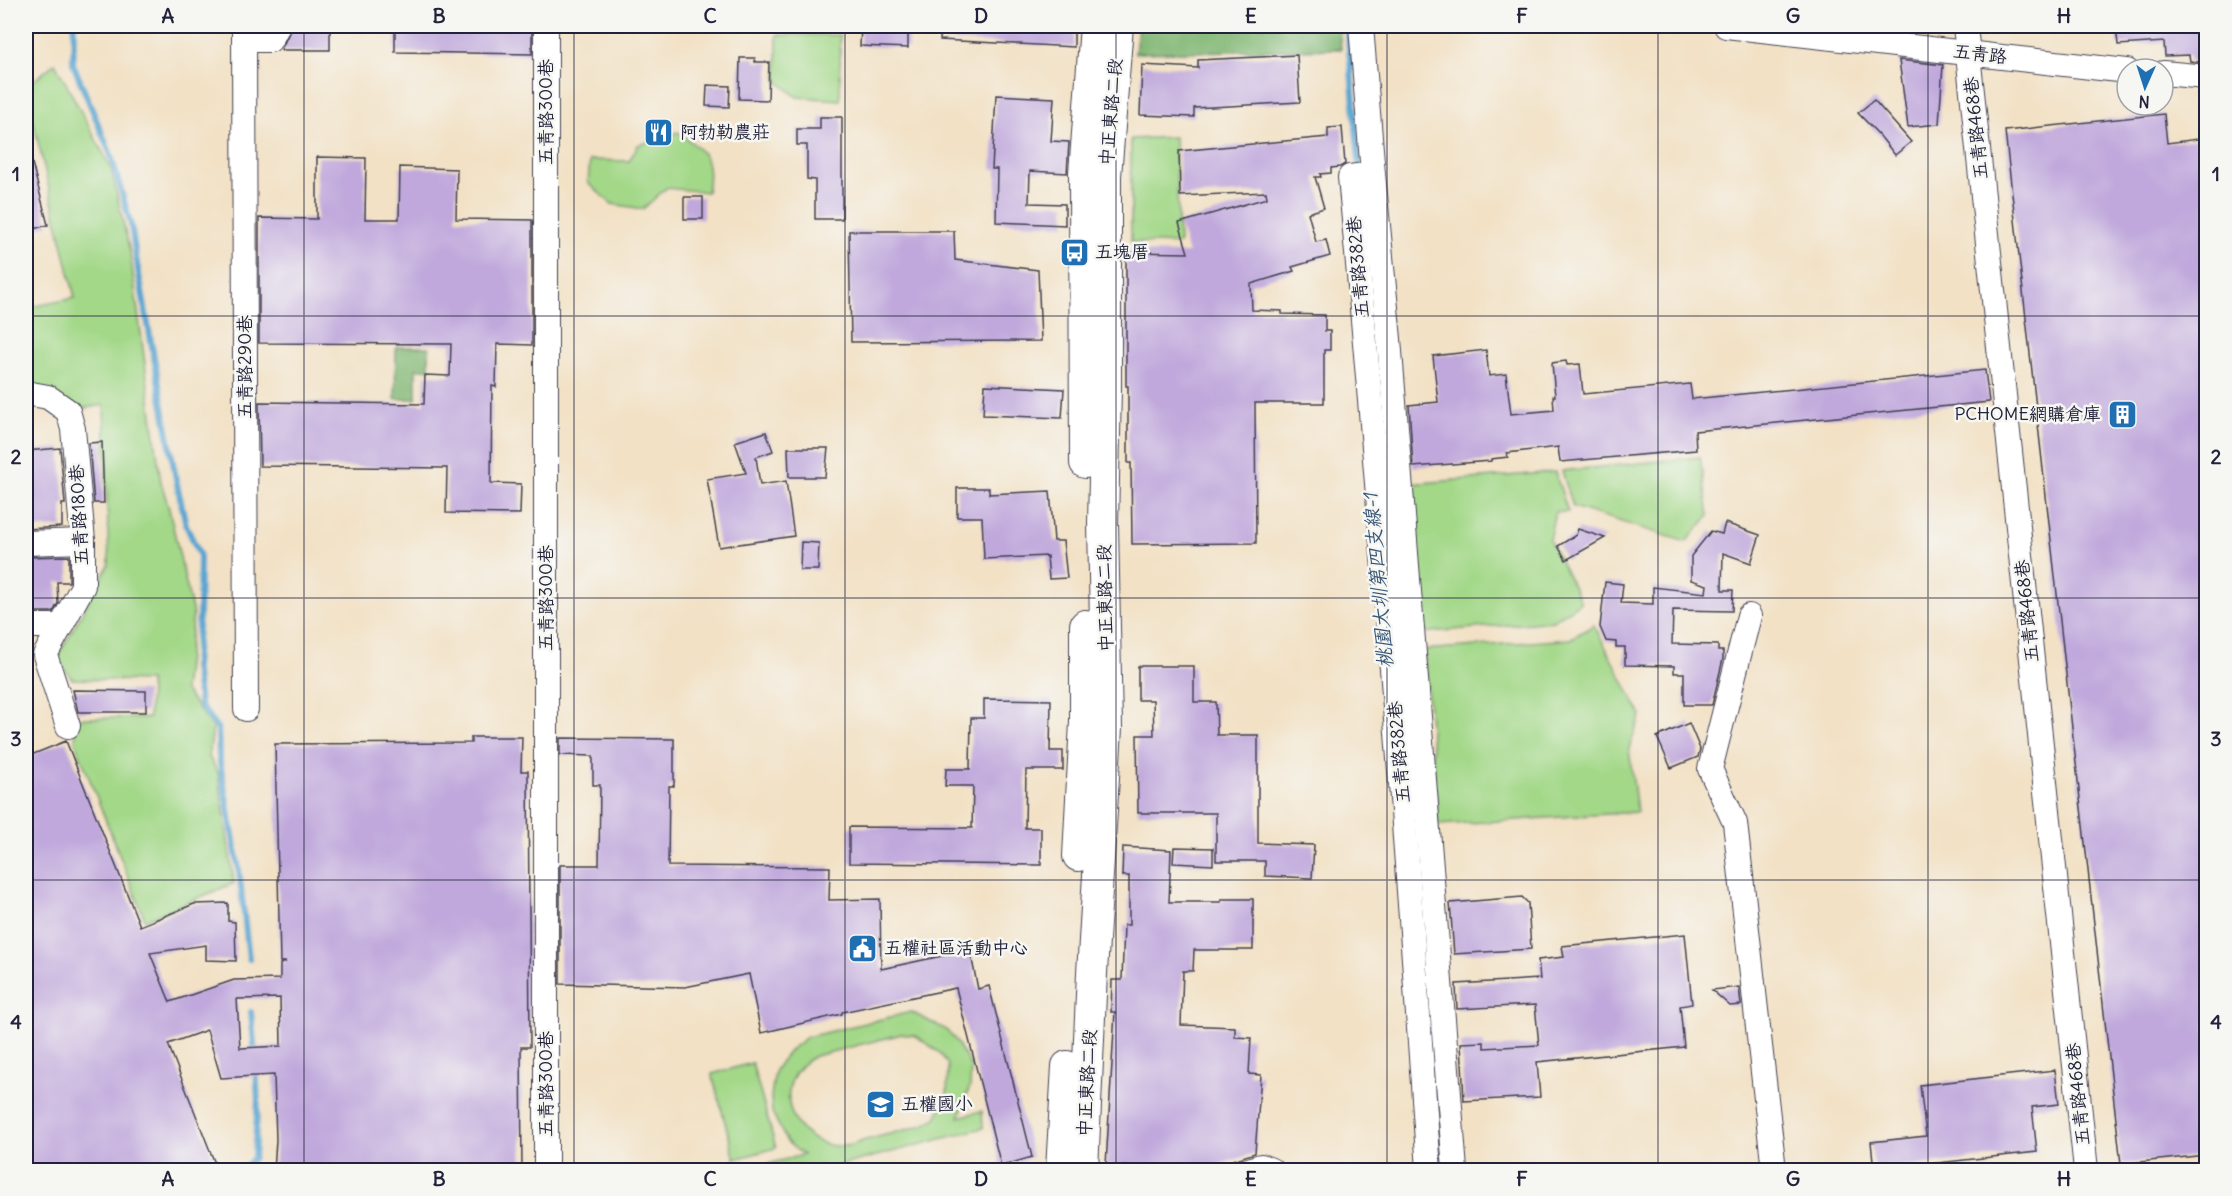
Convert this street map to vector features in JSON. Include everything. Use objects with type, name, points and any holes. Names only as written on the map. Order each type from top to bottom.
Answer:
[{"type":"main road","name":"中正東路二段","points":[[1061,1170],[1085,722],[1084,173],[1095,26]]},
{"type":"main road","name":"中正東路二段","points":[[1083,1170],[1107,729],[1103,523],[1107,389],[1106,176],[1118,26]]},
{"type":"street","points":[[244,33],[270,40],[278,26]]},
{"type":"street","name":"五青路300巷","points":[[546,26],[546,1170]]},
{"type":"street","name":"五青路382巷","points":[[1361,26],[1373,174],[1350,177],[1377,340],[1415,812],[1455,1170]]},
{"type":"street","name":"五青路","points":[[1726,26],[2115,69]]},
{"type":"street","name":"五青路468巷","points":[[1965,26],[2086,1170]]},
{"type":"street","name":"五青路290巷","points":[[244,33],[246,709]]},
{"type":"street","points":[[2175,74],[2206,77]]},
{"type":"street","name":"五青路180巷","points":[[26,393],[48,397],[68,411],[73,429],[83,542],[83,586],[45,655],[68,726]]},
{"type":"street","points":[[26,543],[83,542]]},
{"type":"street","points":[[1749,616],[1710,769],[1735,823],[1774,1170]]},
{"type":"street","points":[[26,626],[62,626]]},
{"type":"street","name":"五青路382巷","points":[[1415,812],[1429,1170]]},
{"type":"street","points":[[1249,1170],[1261,1166],[1271,1170]]},
{"type":"green space","points":[[1138,26],[1339,26],[1341,49],[1135,53]]},
{"type":"green space","points":[[777,35],[840,35],[840,100],[797,97],[777,81]]},
{"type":"green space","points":[[55,63],[111,168],[130,253],[161,482],[193,614],[184,690],[213,727],[209,757],[218,772],[234,883],[145,920],[75,742],[77,718],[149,718],[150,681],[72,679],[57,658],[109,564],[104,405],[79,409],[26,386],[26,308],[75,298],[26,91],[26,87]]},
{"type":"green space","points":[[678,132],[700,150],[707,162],[709,180],[707,192],[666,188],[643,209],[612,204],[588,183],[590,160],[629,161],[638,145]]},
{"type":"green space","points":[[1175,137],[1179,244],[1131,242],[1131,139]]},
{"type":"green space","points":[[396,347],[429,347],[429,369],[416,369],[416,399],[395,399]]},
{"type":"green space","points":[[1700,457],[1709,516],[1686,542],[1573,507],[1562,471]]},
{"type":"green space","points":[[1555,472],[1568,512],[1555,512],[1549,539],[1581,602],[1553,621],[1420,633],[1409,484]]},
{"type":"green space","points":[[1594,625],[1641,715],[1629,748],[1637,812],[1438,825],[1424,650],[1570,639]]},
{"type":"green space","points":[[911,1012],[945,1029],[954,1038],[971,1066],[970,1086],[959,1117],[982,1111],[983,1128],[823,1170],[744,1170],[803,1155],[787,1142],[772,1112],[771,1097],[775,1070],[790,1050],[807,1037]],"holes":[[[902,1034],[916,1036],[940,1053],[948,1065],[947,1096],[936,1118],[924,1125],[843,1146],[825,1144],[810,1137],[798,1125],[791,1112],[789,1096],[791,1081],[800,1067],[815,1056]]]},
{"type":"green space","points":[[752,1063],[776,1148],[735,1159],[712,1074]]},
{"type":"building","points":[[292,26],[330,26],[330,50],[281,50]]},
{"type":"building","points":[[395,26],[532,26],[532,54],[395,52]]},
{"type":"building","points":[[861,26],[908,26],[908,48],[860,46]]},
{"type":"building","points":[[941,26],[1074,26],[1074,47],[940,40]]},
{"type":"building","points":[[2116,26],[2206,26],[2206,63],[2190,61],[2189,55],[2165,56],[2164,42],[2118,45]]},
{"type":"building","points":[[1297,55],[1300,102],[1194,108],[1194,117],[1140,115],[1142,65],[1198,68],[1198,60]]},
{"type":"building","points":[[740,58],[755,58],[755,62],[769,62],[768,100],[739,99]]},
{"type":"building","points":[[1899,60],[1943,65],[1939,124],[1908,127]]},
{"type":"building","points":[[707,85],[730,86],[729,107],[706,106]]},
{"type":"building","points":[[996,95],[1054,98],[1051,141],[1069,142],[1067,173],[1030,171],[1029,203],[1065,204],[1065,225],[996,222],[997,169],[992,169]]},
{"type":"building","points":[[1874,100],[1911,142],[1895,155],[1858,113]]},
{"type":"building","points":[[820,117],[842,117],[842,219],[815,219],[815,180],[807,179],[807,145],[797,145],[797,129],[820,129]]},
{"type":"building","name":"PCHOME網購倉庫","points":[[2136,117],[2164,117],[2167,143],[2206,138],[2206,1155],[2121,1164],[2005,131]]},
{"type":"building","points":[[1342,127],[1345,164],[1331,168],[1331,173],[1315,177],[1324,208],[1308,213],[1316,242],[1326,240],[1330,256],[1292,267],[1294,271],[1251,284],[1252,310],[1282,311],[1282,314],[1325,315],[1325,331],[1330,331],[1330,350],[1324,350],[1324,403],[1255,403],[1256,543],[1132,544],[1131,463],[1128,463],[1128,386],[1126,386],[1126,252],[1188,253],[1179,223],[1267,198],[1266,192],[1180,196],[1179,151],[1328,137],[1328,128]]},
{"type":"building","points":[[317,157],[366,158],[365,219],[399,219],[400,167],[457,169],[456,219],[532,220],[532,345],[497,344],[496,387],[492,386],[491,483],[521,484],[520,514],[446,513],[447,468],[260,466],[259,402],[424,404],[425,375],[450,376],[451,344],[259,343],[259,218],[317,219]]},
{"type":"building","points":[[26,159],[31,159],[48,225],[26,231]]},
{"type":"building","points":[[684,197],[703,197],[703,219],[684,219]]},
{"type":"building","points":[[849,231],[954,231],[955,260],[1038,270],[1041,341],[851,342]]},
{"type":"building","points":[[1486,350],[1489,376],[1506,374],[1511,414],[1554,410],[1552,363],[1566,361],[1567,365],[1580,364],[1583,394],[1690,384],[1692,399],[1985,370],[1989,402],[1695,431],[1696,450],[1560,462],[1558,447],[1507,453],[1508,457],[1491,459],[1491,461],[1413,467],[1409,405],[1438,402],[1433,356]]},
{"type":"building","points":[[985,385],[1064,389],[1062,418],[983,415]]},
{"type":"building","points":[[766,432],[773,451],[756,457],[760,485],[786,481],[794,536],[719,547],[707,479],[746,473],[735,442]]},
{"type":"building","points":[[102,442],[104,503],[94,503],[89,443]]},
{"type":"building","points":[[60,448],[65,504],[62,504],[62,527],[26,529],[26,451]]},
{"type":"building","points":[[788,448],[828,448],[825,477],[789,477]]},
{"type":"building","points":[[957,488],[989,488],[989,494],[1050,491],[1054,541],[1063,541],[1067,578],[1049,579],[1047,556],[984,559],[982,517],[957,517]]},
{"type":"building","points":[[1725,523],[1760,535],[1751,563],[1723,553],[1722,590],[1733,590],[1732,611],[1673,610],[1672,644],[1718,645],[1718,651],[1723,651],[1712,705],[1684,705],[1684,673],[1674,673],[1674,666],[1625,665],[1625,647],[1616,647],[1616,642],[1606,641],[1600,627],[1605,582],[1623,584],[1621,603],[1653,604],[1653,587],[1706,593],[1707,585],[1691,580],[1691,556],[1711,531],[1722,534]]},
{"type":"building","points":[[1578,529],[1605,538],[1566,560],[1558,546],[1576,535]]},
{"type":"building","points":[[801,542],[819,543],[818,570],[800,570]]},
{"type":"building","points":[[69,556],[69,582],[57,582],[58,603],[53,612],[26,612],[26,557]]},
{"type":"building","points":[[1138,666],[1194,666],[1194,702],[1216,702],[1217,735],[1258,735],[1258,843],[1314,845],[1312,878],[1265,876],[1265,861],[1216,861],[1216,813],[1138,813],[1137,735],[1154,735],[1153,700],[1138,700]]},
{"type":"building","points":[[73,690],[146,691],[146,712],[78,712]]},
{"type":"building","points":[[984,699],[1051,700],[1050,751],[1063,751],[1063,770],[1026,770],[1025,828],[1041,828],[1041,865],[849,863],[849,827],[972,828],[973,786],[945,786],[946,769],[970,769],[971,718],[984,718]]},
{"type":"building","points":[[1689,723],[1700,749],[1698,757],[1671,768],[1657,737]]},
{"type":"building","points":[[471,737],[522,737],[521,771],[528,771],[530,1047],[521,1047],[522,1170],[274,1170],[276,1140],[274,1075],[221,1078],[207,1030],[168,1044],[216,1166],[206,1170],[26,1170],[26,757],[66,741],[140,926],[194,904],[228,903],[228,921],[235,922],[236,961],[206,960],[206,945],[150,953],[170,1002],[234,980],[280,979],[280,964],[286,962],[280,962],[275,744],[471,743]],"holes":[[[280,998],[281,1046],[240,1048],[237,999]]]},
{"type":"building","points":[[560,738],[674,739],[674,786],[669,786],[668,866],[830,867],[829,900],[880,899],[881,969],[970,950],[978,989],[989,986],[1032,1157],[1001,1166],[956,988],[842,1012],[842,1014],[761,1033],[749,974],[685,987],[560,984],[560,865],[599,865],[600,785],[593,785],[593,756],[560,755]]},
{"type":"building","points":[[1123,847],[1171,850],[1169,902],[1221,902],[1221,899],[1253,899],[1253,950],[1194,950],[1193,971],[1183,971],[1181,1025],[1235,1027],[1235,1037],[1251,1038],[1249,1074],[1261,1075],[1255,1153],[1202,1170],[1106,1165],[1115,1012],[1111,1012],[1112,980],[1122,980],[1124,925],[1129,925],[1129,876],[1122,876]]},
{"type":"building","points":[[1174,847],[1213,848],[1213,865],[1173,863]]},
{"type":"building","points":[[1522,897],[1528,903],[1531,949],[1454,954],[1450,903]]},
{"type":"building","points":[[1685,934],[1692,1004],[1680,1006],[1684,1047],[1537,1062],[1540,1097],[1464,1101],[1461,1043],[1484,1042],[1484,1048],[1539,1045],[1535,1005],[1457,1009],[1456,984],[1540,979],[1538,960],[1564,957],[1562,946]]},
{"type":"building","points":[[1739,987],[1741,1005],[1730,1006],[1712,990]]},
{"type":"building","points":[[2055,1070],[2059,1104],[2032,1107],[2037,1152],[1874,1170],[1871,1142],[1926,1136],[1920,1085]]},
{"type":"waterway","points":[[74,26],[73,64],[111,155],[131,225],[176,479],[186,525],[200,556],[195,666],[200,705],[218,729],[219,757],[239,870],[249,959]]},
{"type":"waterway","name":"桃園大圳第四支線-1","points":[[1347,26],[1360,171]]},
{"type":"waterway","points":[[251,1012],[255,1053]]},
{"type":"waterway","points":[[244,1170],[254,1157],[258,1100],[256,1069]]},
{"type":"place","name":"阿勃勒農莊","points":[[659,132]]},
{"type":"place","name":"五塊厝","points":[[1074,252]]},
{"type":"place","name":"PCHOME網購倉庫","points":[[2122,414]]},
{"type":"place","name":"五權社區活動中心","points":[[863,948]]},
{"type":"place","name":"五權國小","points":[[880,1104]]}]
